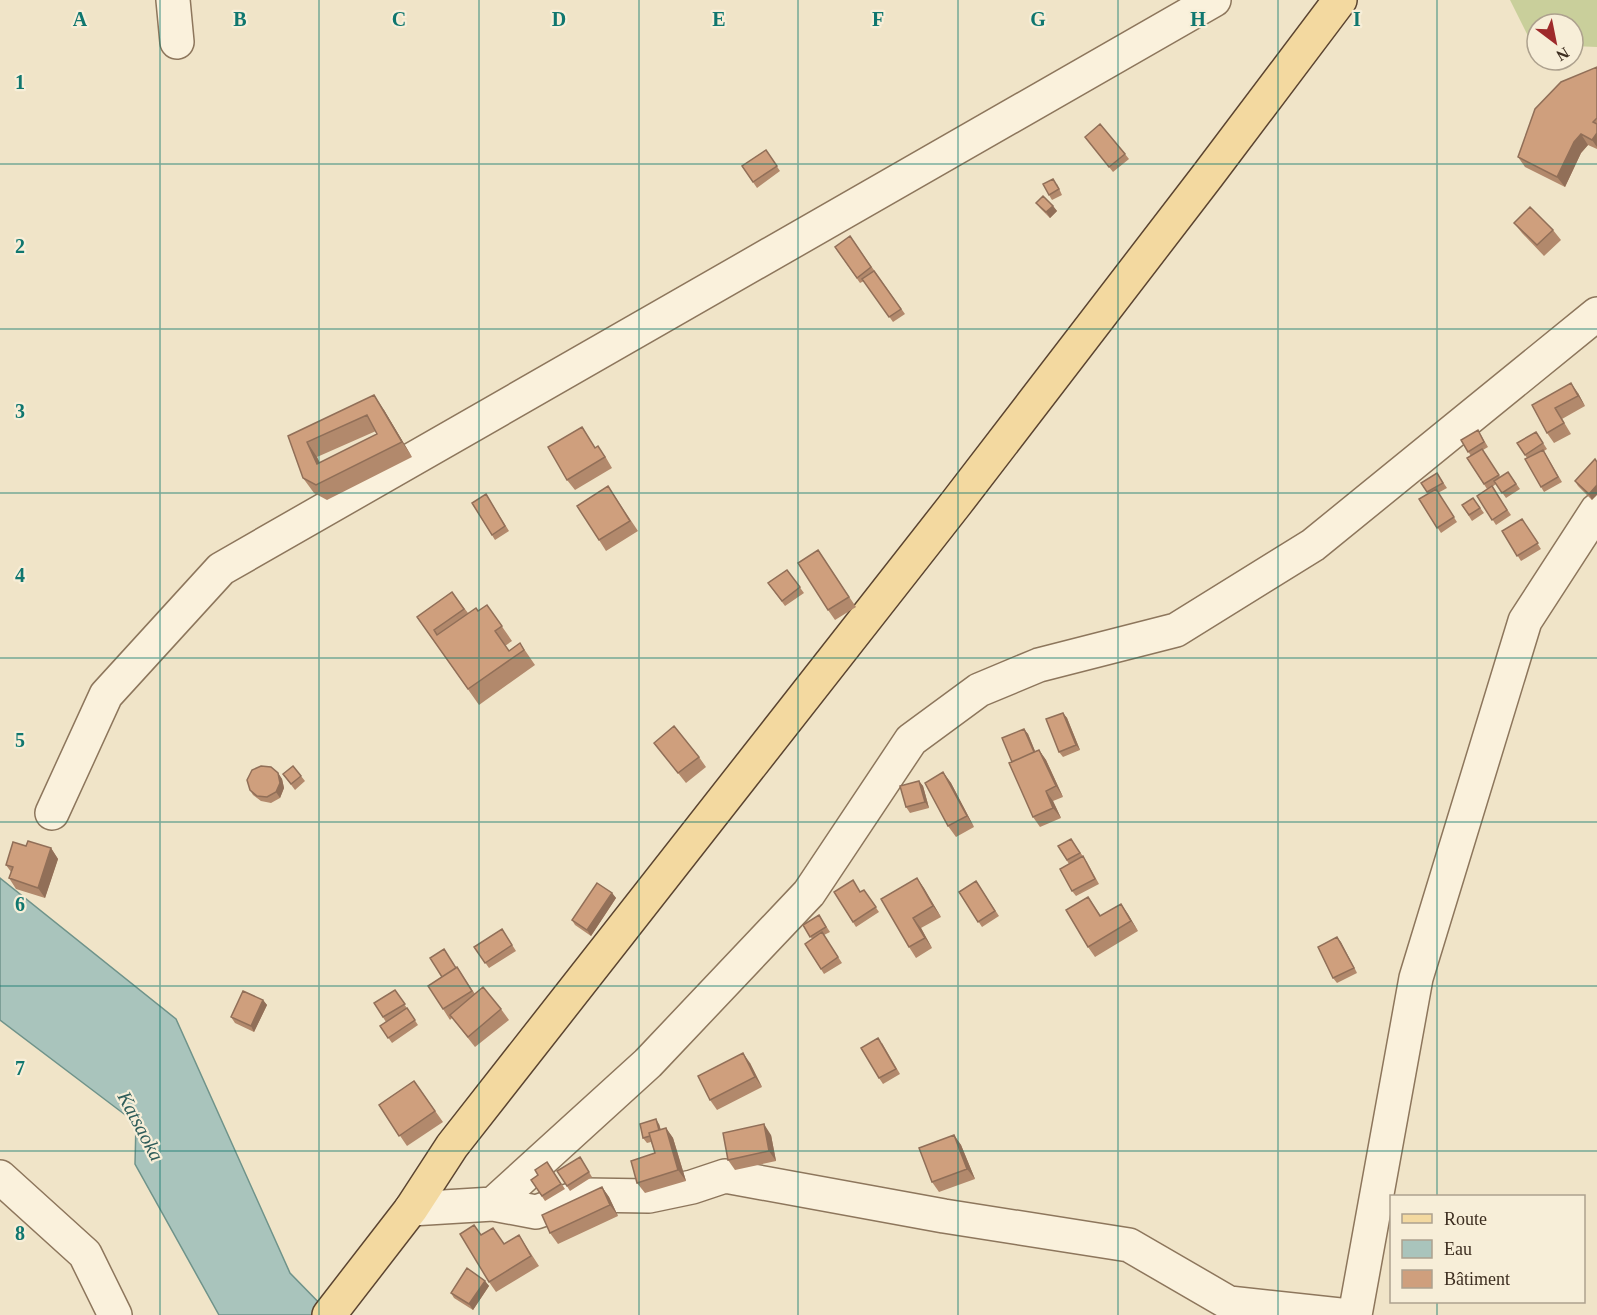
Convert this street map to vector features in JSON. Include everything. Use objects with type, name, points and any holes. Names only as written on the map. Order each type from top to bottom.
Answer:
[{"type":"main road","points":[[329,1315],[411,1209],[452,1146],[971,483],[1340,0]]},
{"type":"street","points":[[173,0],[177,42]]},
{"type":"street","points":[[52,813],[106,695],[221,569],[1214,0]]},
{"type":"street","points":[[493,1204],[648,1063],[809,893],[911,740],[979,690],[1039,665],[1176,630],[1186,624],[1313,545],[1597,314]]},
{"type":"street","points":[[1355,1315],[1420,967],[1525,621],[1597,510]]},
{"type":"street","points":[[411,1209],[493,1204],[536,1212],[585,1195],[650,1196],[692,1187],[725,1176],[944,1216],[1129,1245],[1229,1303],[1340,1315]]},
{"type":"street","points":[[0,1177],[84,1254],[115,1315]]},
{"type":"green space","points":[[1510,0],[1597,0],[1597,47],[1585,46],[1585,12],[1525,12],[1525,30]]},
{"type":"water","name":"Katsaoka","points":[[0,878],[176,1019],[290,1273],[331,1315],[219,1315],[135,1164],[136,1123],[0,1020]]},
{"type":"building","points":[[1597,67],[1597,118],[1593,122],[1597,124],[1597,133],[1592,140],[1581,134],[1574,142],[1557,177],[1518,157],[1535,109],[1561,82]]},
{"type":"building","points":[[1100,124],[1125,154],[1109,167],[1085,137]]},
{"type":"building","points":[[766,150],[777,166],[753,182],[742,166]]},
{"type":"building","points":[[1053,179],[1059,189],[1049,195],[1043,184]]},
{"type":"building","points":[[1043,196],[1053,206],[1046,212],[1036,203]]},
{"type":"building","points":[[1530,207],[1553,230],[1537,245],[1514,223]]},
{"type":"building","points":[[850,236],[871,267],[857,278],[835,247]]},
{"type":"building","points":[[874,271],[901,309],[889,317],[862,279]]},
{"type":"building","points":[[1571,383],[1578,396],[1555,408],[1564,423],[1547,433],[1532,405]]},
{"type":"building","points":[[374,395],[402,442],[316,485],[303,478],[288,436]],"holes":[[[367,415],[377,434],[317,464],[307,442]]]},
{"type":"building","points":[[582,427],[595,448],[598,446],[605,457],[567,480],[548,447]]},
{"type":"building","points":[[1478,430],[1484,442],[1468,452],[1461,440]]},
{"type":"building","points":[[1536,432],[1543,443],[1525,455],[1517,443]]},
{"type":"building","points":[[1482,449],[1499,475],[1484,484],[1467,458]]},
{"type":"building","points":[[1543,450],[1558,477],[1541,487],[1525,459]]},
{"type":"building","points":[[1595,459],[1597,485],[1589,494],[1575,481]]},
{"type":"building","points":[[1508,472],[1516,484],[1502,493],[1494,481]]},
{"type":"building","points":[[1437,473],[1443,483],[1427,492],[1421,483]]},
{"type":"building","points":[[608,486],[630,521],[599,540],[577,506]]},
{"type":"building","points":[[1492,486],[1507,510],[1492,520],[1477,496]]},
{"type":"building","points":[[1436,489],[1454,517],[1437,528],[1419,499]]},
{"type":"building","points":[[486,494],[505,526],[492,535],[472,503]]},
{"type":"building","points":[[1473,498],[1480,508],[1469,515],[1462,505]]},
{"type":"building","points":[[1522,519],[1538,543],[1517,556],[1502,531]]},
{"type":"building","points":[[818,550],[849,597],[828,610],[798,563]]},
{"type":"building","points":[[787,570],[800,587],[782,601],[768,583]]},
{"type":"building","points":[[452,592],[464,609],[434,630],[437,635],[476,608],[478,611],[487,605],[502,626],[495,631],[509,651],[520,643],[524,650],[468,689],[417,617]]},
{"type":"building","points":[[1063,713],[1076,745],[1059,752],[1046,719]]},
{"type":"building","points":[[674,726],[699,757],[678,773],[654,743]]},
{"type":"building","points":[[1024,729],[1034,752],[1012,762],[1002,738]]},
{"type":"building","points":[[1039,750],[1056,786],[1046,791],[1053,808],[1033,817],[1009,763]]},
{"type":"building","points":[[261,766],[271,767],[278,773],[280,783],[276,792],[267,797],[257,796],[250,790],[247,780],[252,770]]},
{"type":"building","points":[[293,766],[301,776],[291,784],[283,774]]},
{"type":"building","points":[[943,772],[967,816],[948,826],[925,783]]},
{"type":"building","points":[[919,781],[925,802],[906,807],[900,786]]},
{"type":"building","points":[[1071,839],[1080,853],[1067,860],[1058,846]]},
{"type":"building","points":[[28,841],[51,848],[38,888],[9,878],[13,867],[6,865],[13,842],[26,846]]},
{"type":"building","points":[[1083,856],[1095,879],[1072,891],[1060,869]]},
{"type":"building","points":[[917,878],[933,906],[913,918],[925,938],[909,947],[881,899]]},
{"type":"building","points":[[853,880],[860,892],[864,890],[876,907],[853,922],[834,892]]},
{"type":"building","points":[[976,881],[995,911],[978,922],[959,892]]},
{"type":"building","points":[[597,883],[612,893],[587,930],[572,920]]},
{"type":"building","points":[[1088,897],[1100,916],[1121,904],[1131,921],[1088,947],[1066,910]]},
{"type":"building","points":[[819,915],[826,927],[810,937],[803,925]]},
{"type":"building","points":[[502,929],[512,945],[485,963],[474,947]]},
{"type":"building","points":[[822,932],[838,957],[821,969],[805,944]]},
{"type":"building","points":[[1337,937],[1354,968],[1333,978],[1318,947]]},
{"type":"building","points":[[444,949],[456,968],[442,977],[430,958]]},
{"type":"building","points":[[457,967],[472,991],[443,1009],[428,986]]},
{"type":"building","points":[[483,987],[501,1009],[468,1037],[450,1015]]},
{"type":"building","points":[[395,990],[405,1004],[383,1017],[374,1003]]},
{"type":"building","points":[[243,991],[263,1000],[251,1026],[231,1017]]},
{"type":"building","points":[[407,1008],[415,1020],[388,1038],[380,1026]]},
{"type":"building","points":[[878,1038],[896,1069],[879,1078],[861,1048]]},
{"type":"building","points":[[743,1053],[755,1077],[710,1100],[698,1076]]},
{"type":"building","points":[[414,1081],[435,1111],[399,1136],[379,1105]]},
{"type":"building","points":[[656,1119],[659,1130],[643,1138],[640,1124]]},
{"type":"building","points":[[764,1124],[769,1151],[728,1160],[723,1133]]},
{"type":"building","points":[[666,1128],[678,1170],[637,1183],[631,1161],[655,1153],[649,1133]]},
{"type":"building","points":[[954,1135],[967,1169],[932,1182],[919,1148]]},
{"type":"building","points":[[580,1157],[589,1172],[567,1186],[557,1171]]},
{"type":"building","points":[[547,1162],[561,1184],[542,1196],[531,1180],[538,1175],[535,1170]]},
{"type":"building","points":[[602,1187],[610,1205],[550,1233],[542,1215]]},
{"type":"building","points":[[474,1225],[481,1235],[493,1228],[504,1244],[519,1235],[531,1256],[489,1282],[460,1234]]},
{"type":"building","points":[[467,1268],[485,1281],[469,1304],[451,1293]]}]
